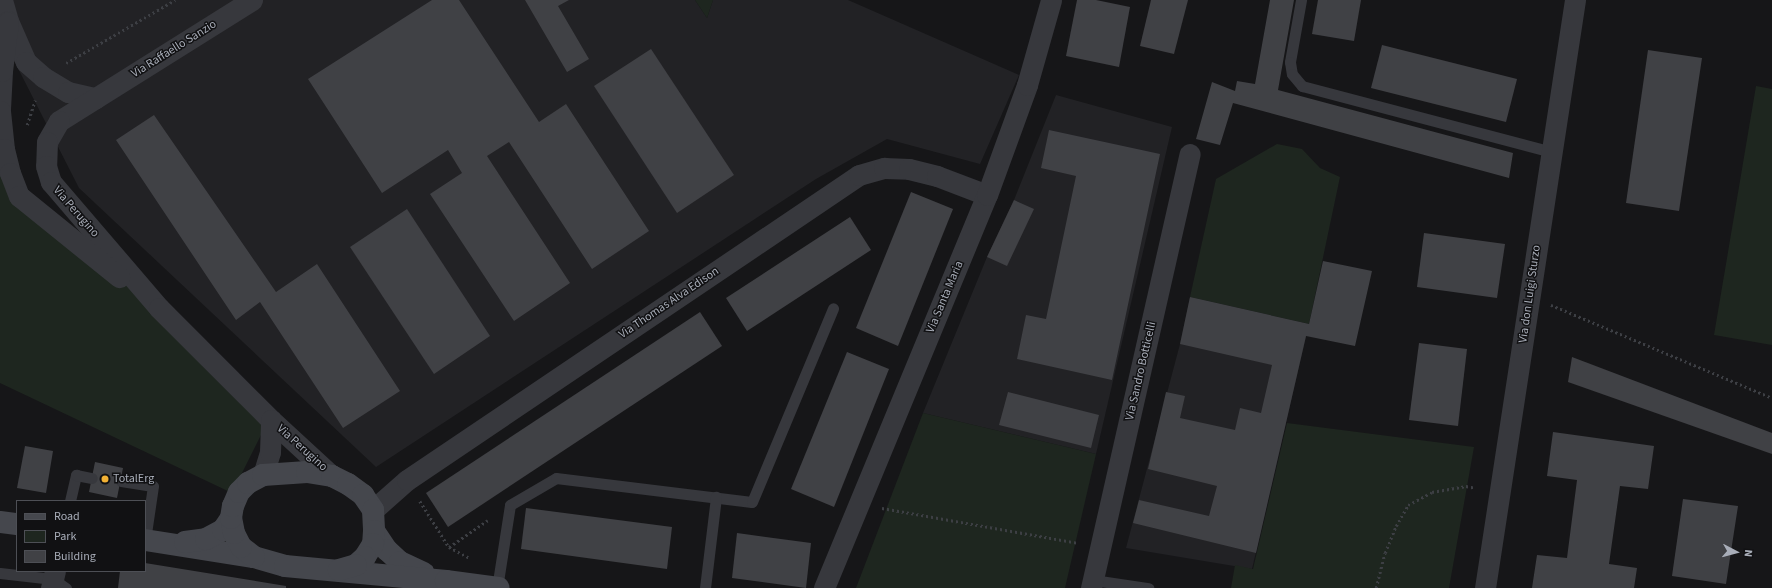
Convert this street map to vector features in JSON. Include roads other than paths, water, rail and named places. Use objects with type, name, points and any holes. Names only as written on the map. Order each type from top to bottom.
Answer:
[{"type":"street","name":"Via Perugino","points":[[2,0],[8,21],[26,62],[43,77],[68,92],[96,98]]},
{"type":"street","name":"Via Raffaello Sanzio","points":[[96,98],[252,0]]},
{"type":"street","name":"Via Santa Maria","points":[[824,588],[987,195],[1027,85],[1038,50],[1050,0]]},
{"type":"street","name":"Via don Luigi Sturzo","points":[[1485,588],[1575,0]]},
{"type":"street","name":"Via Perugino","points":[[8,21],[2,71],[0,110],[4,148],[10,173],[19,196],[159,308]]},
{"type":"street","name":"Via Perugino","points":[[96,98],[59,121],[47,142],[46,166],[51,182],[159,308],[271,420],[332,476]]},
{"type":"street","name":"Via Sandro Botticelli","points":[[1092,584],[1190,154]]},
{"type":"street","name":"Via Thomas Alva Edison","points":[[374,520],[407,480],[859,175],[884,168],[909,169],[937,176],[987,195]]},
{"type":"street","name":"Via Perugino","points":[[263,475],[270,452],[271,420]]},
{"type":"street","points":[[254,557],[242,547],[234,533],[231,518],[233,506],[240,492],[248,483],[263,475],[307,472],[332,476],[348,484],[363,495],[387,550],[400,562],[414,570],[456,582],[498,588]]},
{"type":"street","points":[[172,544],[206,539],[223,530],[231,518]]},
{"type":"street","points":[[338,570],[356,565],[365,558],[373,544],[374,520]]},
{"type":"street","points":[[0,522],[16,524]]},
{"type":"street","points":[[146,540],[254,557],[285,566],[338,570],[394,582],[456,582]]},
{"type":"lane","points":[[1301,0],[1290,62],[1292,74],[1302,86],[1551,152]]},
{"type":"lane","points":[[498,588],[510,505],[556,478],[752,502],[833,308]]},
{"type":"lane","points":[[70,500],[76,475],[92,478]]},
{"type":"lane","points":[[121,481],[153,486],[146,533]]},
{"type":"lane","points":[[705,588],[716,497]]},
{"type":"lane","points":[[0,572],[56,582]]},
{"type":"lane","points":[[1092,584],[1148,588]]},
{"type":"place","name":"TotalErg","points":[[105,479]]}]
